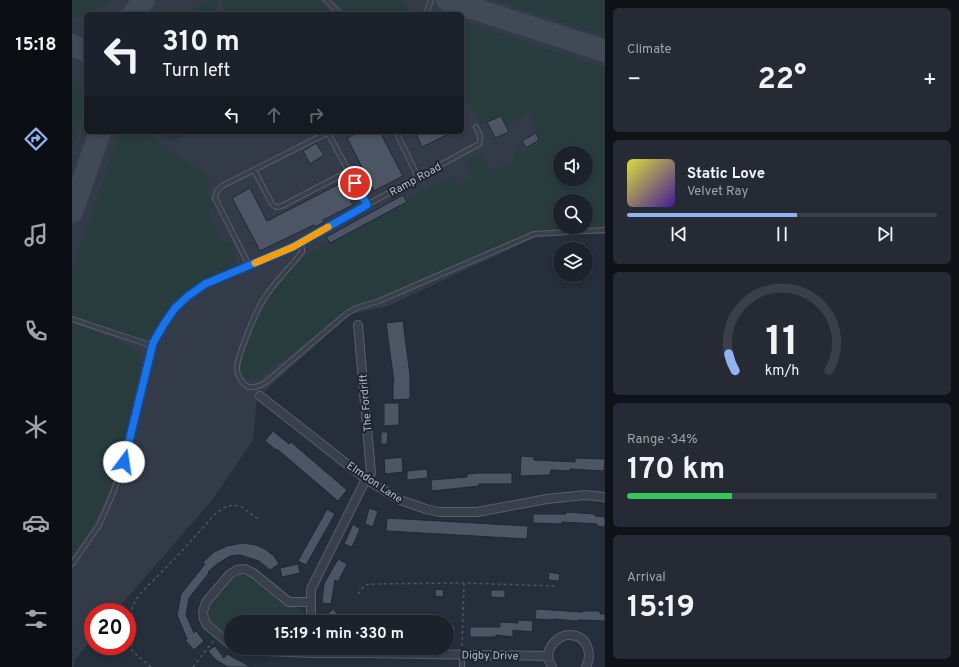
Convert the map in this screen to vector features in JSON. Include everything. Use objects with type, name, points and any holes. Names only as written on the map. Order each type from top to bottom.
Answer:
[{"type":"street","name":"The Fordrift","points":[[358,325],[370,474],[366,479]]},
{"type":"street","name":"Elmdon Lane","points":[[260,396],[366,479],[409,504],[439,512],[477,512],[547,498],[585,495],[605,497]]},
{"type":"street","points":[[311,615],[311,590],[366,479]]},
{"type":"street","points":[[224,639],[207,625],[203,612],[206,602],[230,574],[237,570],[245,569],[253,573],[289,602],[311,602]]},
{"type":"street","points":[[552,667],[548,656],[550,647],[556,639],[569,635],[578,636],[588,647],[590,654],[586,667]]},
{"type":"street","name":"Digby Drive","points":[[454,654],[548,656]]},
{"type":"lane","points":[[326,0],[338,12]]},
{"type":"lane","points":[[427,12],[431,0]]},
{"type":"lane","name":"Ramp Road","points":[[72,564],[99,525],[113,493],[124,462],[153,346],[164,324],[175,308],[188,296],[205,284],[301,243],[479,144],[481,140],[476,127]]},
{"type":"lane","points":[[249,265],[215,198],[215,194],[219,188],[324,134]]},
{"type":"lane","points":[[329,134],[367,205]]},
{"type":"lane","points":[[397,134],[418,177]]},
{"type":"lane","points":[[254,170],[271,202],[277,207],[282,206],[348,171]]},
{"type":"lane","points":[[301,243],[302,252],[261,303],[238,360],[237,371],[244,384],[248,387],[260,386],[265,383],[346,314],[356,308],[379,301],[534,234],[545,232],[605,230]]},
{"type":"lane","points":[[72,319],[153,346]]},
{"type":"lane","points":[[462,654],[462,667]]},
{"type":"path","points":[[151,667],[132,651],[132,608],[137,599],[216,513],[225,507],[233,505],[242,507],[258,519]]},
{"type":"path","points":[[358,594],[364,586],[369,584],[464,583],[555,586]]},
{"type":"path","points":[[462,654],[464,583]]},
{"type":"path","points":[[193,667],[219,635]]},
{"type":"shaded area","points":[[72,0],[605,0],[605,234],[593,234],[593,194],[553,194],[553,234],[579,234],[536,237],[386,307],[351,314],[257,398],[253,440],[213,499],[123,603],[84,603],[84,649],[75,660],[74,667],[72,667]]},
{"type":"shaded area","points":[[72,0],[110,0],[92,11],[84,12],[84,14],[72,18]]},
{"type":"shaded area","points":[[208,0],[216,0],[218,12],[188,12]]},
{"type":"shaded area","points":[[222,0],[318,0],[331,12],[224,12]]},
{"type":"shaded area","points":[[333,0],[400,0],[412,12],[346,12]]},
{"type":"shaded area","points":[[494,0],[605,0],[605,36]]},
{"type":"shaded area","points":[[464,22],[605,68],[605,230],[593,230],[593,194],[553,194],[553,231],[532,231],[397,292],[349,309],[295,351],[255,379],[244,381],[240,375],[241,362],[255,324],[273,293],[289,270],[304,257],[407,202],[432,185],[453,176],[457,185],[473,178],[465,161],[483,152],[490,171],[515,162],[514,153],[520,147],[523,153],[542,142],[528,112],[506,127],[501,116],[481,125],[464,95]]},
{"type":"shaded area","points":[[72,76],[82,93],[83,102],[81,121],[72,149]]},
{"type":"shaded area","points":[[119,134],[148,134],[205,175],[212,185],[205,190],[213,206],[207,211],[224,245],[231,241],[236,257],[233,267],[208,278],[187,291],[168,309],[151,334],[138,338],[72,315],[72,271]]},
{"type":"shaded area","points":[[160,134],[190,134],[170,141]]},
{"type":"shaded area","points":[[72,322],[130,346],[139,354],[142,360],[126,434],[116,471],[102,506],[72,556]]},
{"type":"shaded area","points":[[240,574],[246,575],[286,606],[298,607],[304,612],[305,615],[224,615],[224,632],[210,620],[210,608],[218,594]]},
{"type":"building","points":[[501,116],[509,132],[495,138],[487,122]]},
{"type":"building","points":[[536,133],[539,140],[526,148],[522,141]]},
{"type":"building","points":[[355,134],[381,134],[403,176],[374,191],[347,138]]},
{"type":"building","points":[[416,134],[449,134],[422,147]]},
{"type":"building","points":[[316,143],[324,155],[310,164],[303,151]]},
{"type":"building","points":[[341,183],[353,205],[323,220],[324,222],[315,227],[314,225],[260,251],[232,198],[250,188],[267,221]]},
{"type":"building","points":[[403,195],[407,202],[330,243],[326,237]]},
{"type":"building","points":[[403,321],[410,375],[410,399],[393,400],[394,382],[386,323]]},
{"type":"building","points":[[384,403],[399,403],[399,425],[384,426]]},
{"type":"building","points":[[273,431],[289,444],[291,442],[347,490],[338,501],[277,449],[276,450],[265,441]]},
{"type":"building","points":[[381,432],[388,432],[387,444],[381,444]]},
{"type":"building","points":[[521,456],[534,457],[534,460],[575,462],[575,458],[605,459],[604,471],[570,469],[570,471],[551,470],[550,475],[520,476]]},
{"type":"building","points":[[402,457],[403,472],[385,474],[384,459]]},
{"type":"building","points":[[427,469],[428,478],[407,480],[407,471]]},
{"type":"building","points":[[512,473],[512,484],[479,484],[479,486],[432,491],[431,480],[467,477],[467,474]]},
{"type":"building","points":[[369,508],[378,511],[373,527],[365,524]]},
{"type":"building","points":[[327,509],[335,514],[306,565],[298,561]]},
{"type":"building","points":[[566,512],[595,514],[595,516],[605,517],[605,527],[597,526],[597,524],[562,522],[562,524],[533,523],[533,514],[566,514]]},
{"type":"building","points":[[387,518],[528,526],[527,539],[386,531]]},
{"type":"building","points":[[353,524],[360,529],[352,547],[344,544]]},
{"type":"building","points":[[243,543],[256,545],[265,549],[274,556],[279,564],[270,570],[259,561],[240,555],[230,556],[208,572],[209,573],[189,598],[186,615],[194,633],[196,631],[204,641],[194,650],[185,640],[187,639],[177,615],[181,594],[205,564],[203,562],[214,552],[227,546]]},
{"type":"building","points":[[338,559],[347,564],[338,582],[335,580],[331,604],[322,603],[324,584]]},
{"type":"building","points":[[298,564],[300,573],[282,577],[280,568]]},
{"type":"building","points":[[549,572],[560,574],[559,581],[548,580]]},
{"type":"building","points":[[436,589],[444,590],[443,597],[435,596]]},
{"type":"building","points":[[491,590],[505,590],[505,598],[491,597]]},
{"type":"building","points":[[333,609],[338,615],[327,615]]},
{"type":"building","points":[[536,609],[582,612],[600,611],[600,614],[605,614],[605,621],[535,619]]},
{"type":"building","points":[[518,620],[533,621],[532,632],[513,630],[513,637],[496,635],[496,637],[470,637],[470,627],[500,627],[500,622],[518,623]]},
{"type":"building","points":[[454,626],[455,626],[454,638]]},
{"type":"building","points":[[215,646],[224,658],[226,655],[229,655],[251,667],[228,667],[216,660],[208,651]]},
{"type":"taxiway","points":[[135,12],[144,0]]},
{"type":"taxiway","points":[[447,0],[605,51]]},
{"type":"taxiway","points":[[72,45],[84,50]]},
{"type":"taxiway","points":[[72,212],[99,134]]},
{"type":"slow traffic","points":[[255,263],[308,240],[328,227]]},
{"type":"route","points":[[124,462],[153,343],[175,308],[188,296],[205,284],[308,240],[339,220],[367,205],[355,183]]}]
